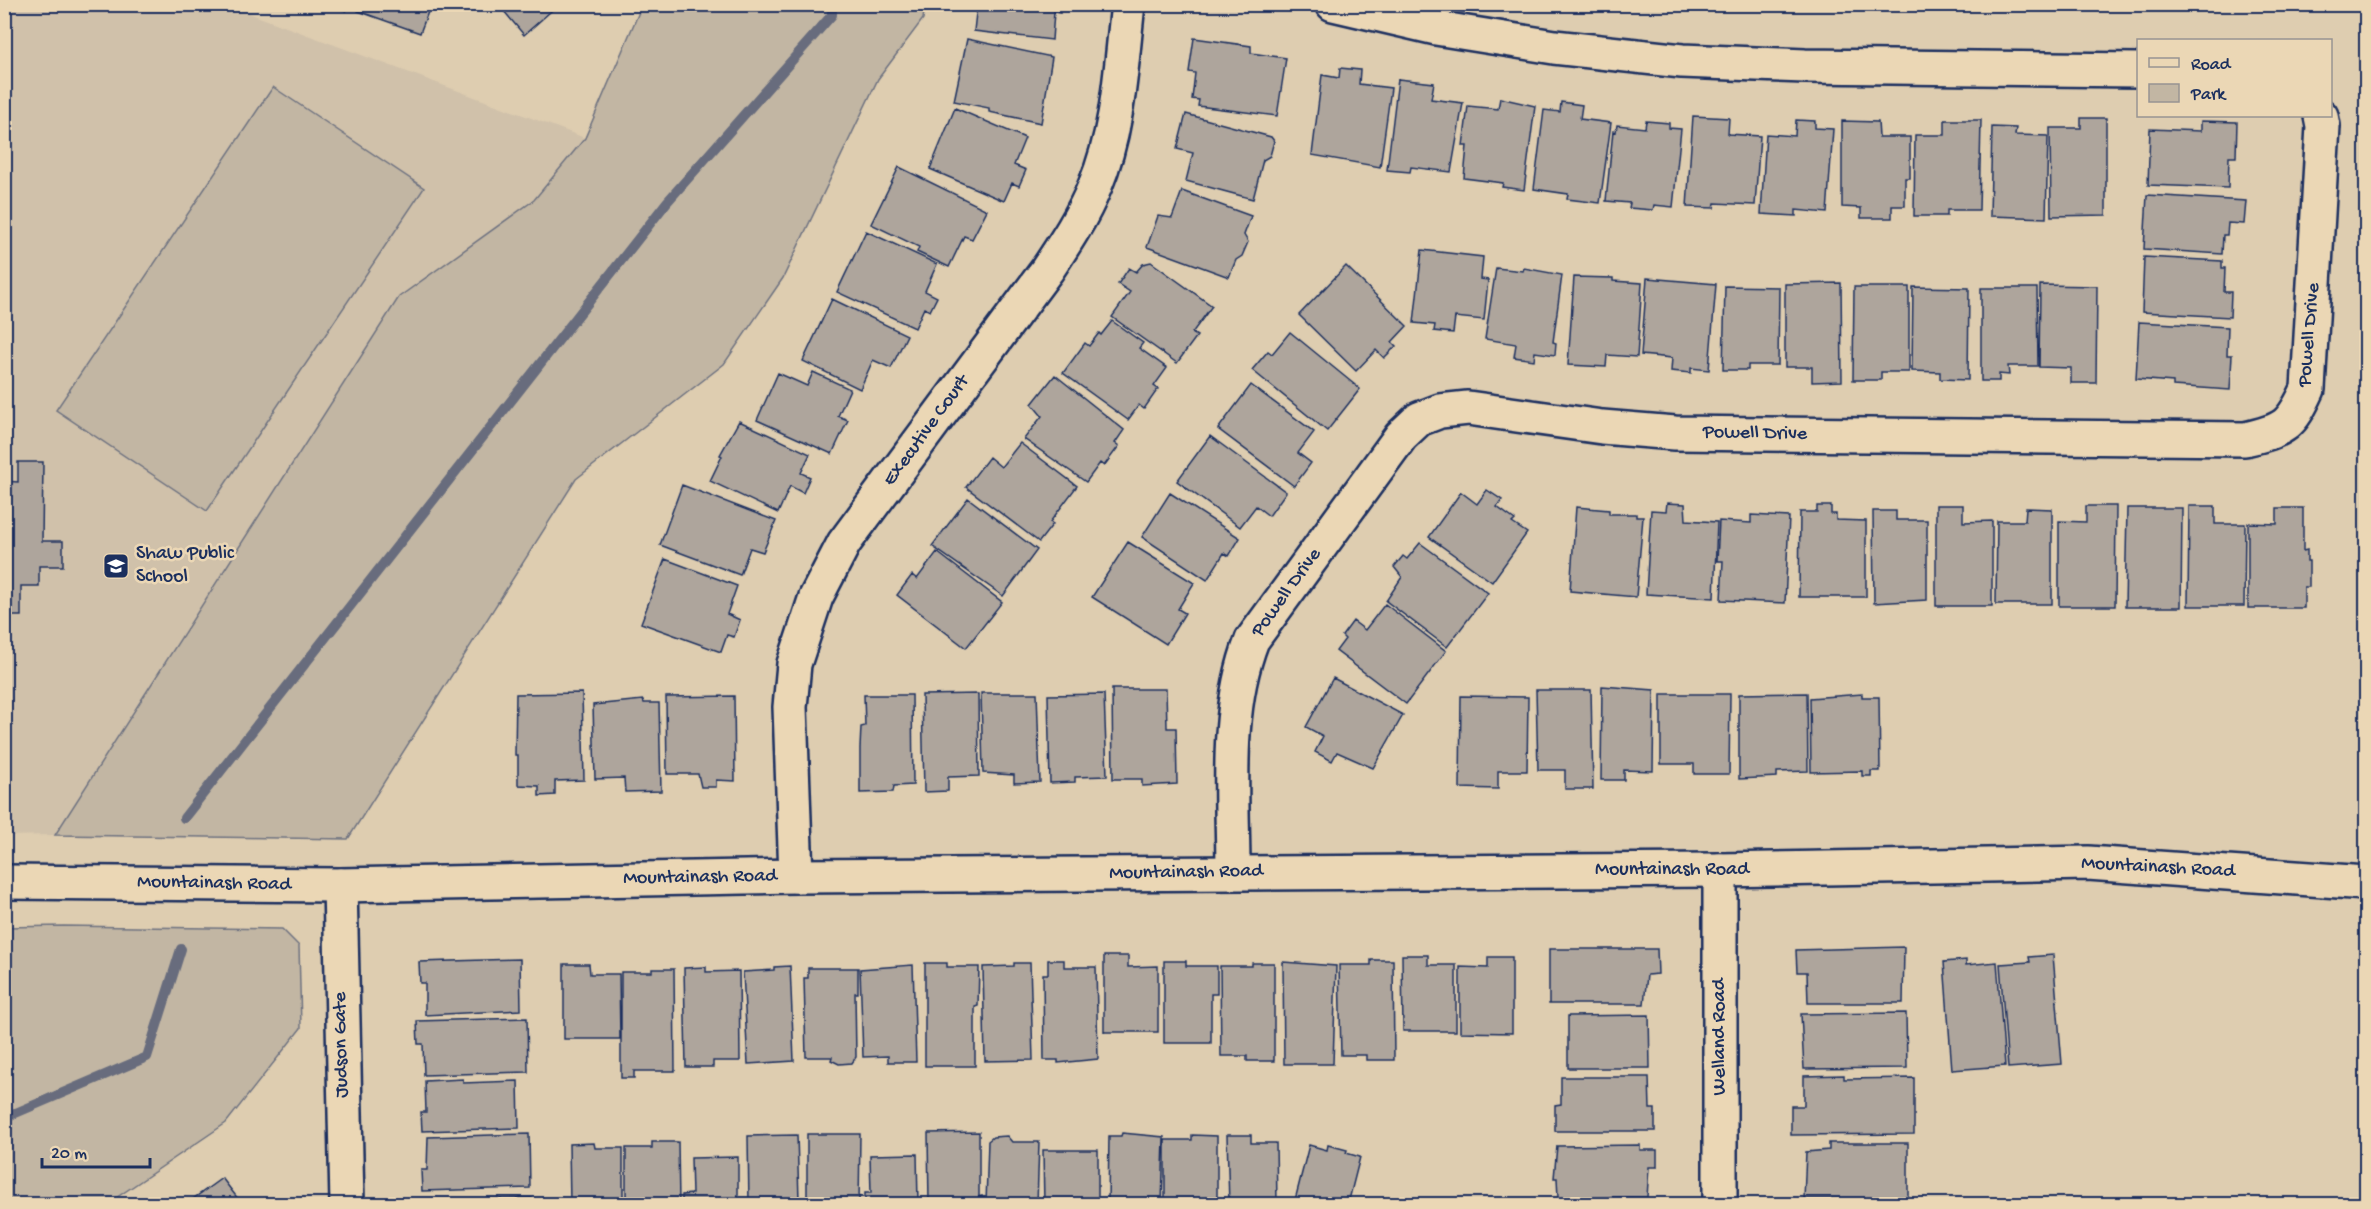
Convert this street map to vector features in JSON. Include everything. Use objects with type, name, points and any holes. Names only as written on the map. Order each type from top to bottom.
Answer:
[{"type":"street","name":"Executive Court","points":[[796,876],[790,707],[794,664],[816,597],[844,543],[1047,270],[1075,228],[1095,186],[1114,124],[1128,4]]},
{"type":"street","points":[[1332,4],[1448,30],[1554,47],[1683,61],[1805,66],[2137,70]]},
{"type":"street","name":"Powell Drive","points":[[1233,872],[1234,726],[1241,668],[1252,640],[1401,436],[1419,419],[1440,411],[1468,408],[1602,427],[1675,433],[2245,439],[2278,431],[2296,414],[2308,388],[2323,137],[2320,117]]},
{"type":"street","name":"Mountainash Road","points":[[4,882],[340,885],[796,876],[1720,870],[2088,863],[2367,883]]},
{"type":"street","name":"Welland Road","points":[[1720,870],[1720,1204]]},
{"type":"street","name":"Judson Gate","points":[[340,885],[347,1204]]},
{"type":"shaded area","name":"Shaw Public School","points":[[4,5],[227,5],[585,138],[534,200],[399,297],[55,835],[5,836]]},
{"type":"green space","points":[[642,5],[925,5],[923,19],[878,79],[783,278],[724,364],[576,479],[348,839],[55,835],[399,297],[534,200],[585,138]]},
{"type":"green space","points":[[273,87],[424,188],[207,511],[56,410]]},
{"type":"green space","points":[[5,927],[282,929],[299,946],[301,1028],[226,1123],[107,1204],[5,1204]]},
{"type":"building","points":[[327,4],[348,4],[346,11]]},
{"type":"building","points":[[360,4],[431,4],[420,33],[358,11]]},
{"type":"building","points":[[498,4],[559,4],[524,35]]},
{"type":"building","points":[[977,4],[1070,4],[1070,8],[1060,7],[1060,13],[1054,12],[1052,40],[974,31]]},
{"type":"building","points":[[1194,38],[1251,46],[1251,53],[1286,58],[1277,116],[1198,106],[1199,100],[1192,99],[1195,73],[1189,72]]},
{"type":"building","points":[[967,39],[1052,57],[1041,123],[989,112],[989,108],[954,101]]},
{"type":"building","points":[[1340,68],[1360,70],[1359,84],[1391,88],[1380,167],[1312,155],[1322,75],[1339,78]]},
{"type":"building","points":[[1398,79],[1434,83],[1431,99],[1463,103],[1451,172],[1411,167],[1410,172],[1387,170]]},
{"type":"building","points":[[1500,98],[1535,106],[1524,190],[1502,187],[1503,183],[1464,178],[1467,146],[1463,146],[1468,106],[1498,109]]},
{"type":"building","points":[[1561,102],[1582,105],[1580,119],[1611,123],[1600,203],[1567,199],[1568,194],[1534,189],[1544,110],[1560,112]]},
{"type":"building","points":[[955,108],[1025,138],[1014,165],[1026,170],[1019,186],[1012,183],[1004,201],[930,169]]},
{"type":"building","points":[[1186,114],[1271,137],[1274,141],[1270,156],[1263,160],[1253,199],[1186,181],[1193,153],[1177,149]]},
{"type":"building","points":[[1693,116],[1729,118],[1728,134],[1760,136],[1755,205],[1715,203],[1714,208],[1687,207]]},
{"type":"building","points":[[2081,118],[2106,118],[2106,215],[2051,216],[2050,128],[2081,128]]},
{"type":"building","points":[[1796,120],[1815,121],[1815,128],[1833,129],[1827,213],[1796,210],[1796,216],[1761,214],[1766,134],[1795,136]]},
{"type":"building","points":[[1945,120],[1981,120],[1979,210],[1947,210],[1947,216],[1914,216],[1915,135],[1945,135]]},
{"type":"building","points":[[1646,121],[1669,123],[1669,128],[1681,129],[1673,207],[1654,205],[1653,210],[1629,208],[1630,203],[1606,201],[1613,131],[1616,132],[1617,125],[1645,128]]},
{"type":"building","points":[[1842,121],[1878,122],[1879,137],[1910,137],[1910,178],[1905,178],[1905,206],[1892,206],[1892,218],[1861,218],[1861,208],[1842,207]]},
{"type":"building","points":[[2201,121],[2237,122],[2236,157],[2229,157],[2228,188],[2148,185],[2150,129],[2201,131]]},
{"type":"building","points":[[1992,127],[2016,128],[2015,135],[2048,136],[2046,218],[1990,216]]},
{"type":"building","points":[[899,167],[987,210],[972,239],[964,236],[949,267],[917,252],[919,247],[871,224]]},
{"type":"building","points":[[1182,191],[1251,216],[1244,235],[1248,242],[1242,256],[1236,260],[1229,277],[1147,247],[1158,216],[1172,218]]},
{"type":"building","points":[[2147,195],[2246,201],[2244,224],[2228,223],[2227,235],[2223,235],[2222,254],[2144,249]]},
{"type":"building","points":[[866,231],[937,264],[925,291],[937,297],[930,311],[924,308],[915,328],[837,292]]},
{"type":"building","points":[[1422,250],[1483,257],[1481,279],[1488,280],[1484,320],[1455,317],[1453,333],[1434,331],[1435,325],[1414,323]]},
{"type":"building","points":[[2144,257],[2222,261],[2222,268],[2225,268],[2224,292],[2231,292],[2230,317],[2142,312]]},
{"type":"building","points":[[1151,262],[1212,306],[1192,333],[1197,336],[1177,363],[1112,317],[1130,292],[1118,284],[1129,268],[1136,272],[1143,264]]},
{"type":"building","points":[[1346,266],[1407,326],[1392,342],[1396,346],[1384,358],[1376,350],[1356,371],[1299,315]]},
{"type":"building","points":[[1496,268],[1523,271],[1524,268],[1562,275],[1553,342],[1556,343],[1555,355],[1535,352],[1534,360],[1514,357],[1516,344],[1485,339]]},
{"type":"building","points":[[1574,277],[1613,278],[1613,281],[1642,283],[1637,357],[1607,355],[1606,367],[1568,365]]},
{"type":"building","points":[[1647,278],[1716,284],[1709,370],[1691,368],[1691,373],[1671,371],[1672,358],[1641,355]]},
{"type":"building","points":[[1841,283],[1842,381],[1812,382],[1812,367],[1785,367],[1785,284]]},
{"type":"building","points":[[2040,285],[2097,286],[2096,383],[2071,383],[2071,368],[2039,367]]},
{"type":"building","points":[[1725,286],[1779,287],[1778,365],[1748,365],[1748,370],[1723,370]]},
{"type":"building","points":[[1854,287],[1909,287],[1909,372],[1881,372],[1881,380],[1853,380]]},
{"type":"building","points":[[1913,287],[1969,288],[1968,380],[1940,379],[1940,372],[1912,371]]},
{"type":"building","points":[[1981,288],[2037,288],[2038,366],[2008,366],[2009,375],[1999,374],[1999,381],[1981,381]]},
{"type":"building","points":[[832,299],[907,335],[891,368],[873,360],[860,389],[803,361]]},
{"type":"building","points":[[1112,321],[1143,343],[1139,348],[1167,368],[1154,386],[1158,389],[1144,409],[1139,405],[1128,420],[1063,373],[1085,343],[1089,346]]},
{"type":"building","points":[[2139,322],[2228,327],[2227,355],[2232,355],[2230,390],[2173,386],[2173,382],[2136,379]]},
{"type":"building","points":[[1290,332],[1360,389],[1327,431],[1252,370],[1268,351],[1272,354]]},
{"type":"building","points":[[813,372],[850,389],[838,416],[848,420],[832,454],[757,420],[778,373],[807,386]]},
{"type":"building","points":[[1055,375],[1124,430],[1115,443],[1119,446],[1104,466],[1100,463],[1086,482],[1024,439],[1042,416],[1032,404]]},
{"type":"building","points":[[1251,385],[1314,432],[1298,453],[1311,463],[1294,486],[1218,429]]},
{"type":"building","points":[[739,421],[810,454],[801,473],[810,477],[803,493],[790,486],[778,513],[710,481],[722,456],[720,455]]},
{"type":"building","points":[[1210,436],[1286,492],[1269,516],[1256,506],[1240,527],[1177,481]]},
{"type":"building","points":[[1020,443],[1077,486],[1050,522],[1053,524],[1039,542],[966,487],[989,457],[1001,467]]},
{"type":"building","points":[[18,462],[43,462],[42,541],[63,541],[63,566],[39,566],[39,586],[21,586],[21,616],[4,616],[4,481],[18,482]]},
{"type":"building","points":[[682,485],[776,521],[763,552],[750,548],[740,575],[660,545]]},
{"type":"building","points":[[1487,490],[1502,500],[1497,507],[1515,520],[1512,523],[1527,533],[1492,582],[1429,537],[1461,492],[1477,504]]},
{"type":"building","points":[[1170,493],[1240,538],[1229,556],[1224,553],[1207,580],[1142,537]]},
{"type":"building","points":[[968,498],[1037,550],[1003,596],[932,546]]},
{"type":"building","points":[[1667,503],[1685,504],[1686,520],[1717,522],[1714,598],[1646,594],[1651,510],[1666,511]]},
{"type":"building","points":[[1936,505],[1963,505],[1963,522],[1992,521],[1992,606],[1936,606]]},
{"type":"building","points":[[1817,506],[1831,506],[1831,514],[1836,514],[1836,520],[1866,521],[1866,597],[1799,597],[1800,512],[1817,512]]},
{"type":"building","points":[[2086,506],[2116,506],[2115,606],[2059,606],[2059,521],[2086,522]]},
{"type":"building","points":[[2189,506],[2215,506],[2215,524],[2245,524],[2244,606],[2188,606]]},
{"type":"building","points":[[1576,507],[1609,510],[1609,514],[1636,514],[1636,517],[1643,517],[1636,597],[1570,591]]},
{"type":"building","points":[[2026,508],[2052,509],[2052,604],[1996,604],[1997,521],[2025,521]]},
{"type":"building","points":[[2127,508],[2182,508],[2181,607],[2125,607]]},
{"type":"building","points":[[2277,508],[2303,508],[2303,551],[2307,550],[2307,561],[2309,561],[2309,587],[2304,587],[2304,608],[2248,608],[2248,523],[2277,524]]},
{"type":"building","points":[[1873,511],[1896,511],[1896,520],[1927,520],[1927,600],[1874,603]]},
{"type":"building","points":[[1751,515],[1789,517],[1785,603],[1721,600],[1723,561],[1717,561],[1719,521],[1751,523]]},
{"type":"building","points":[[1128,542],[1194,583],[1178,609],[1185,613],[1166,644],[1092,597]]},
{"type":"building","points":[[1420,543],[1488,593],[1447,647],[1386,601],[1402,577],[1394,567],[1403,556],[1407,559]]},
{"type":"building","points":[[937,552],[1002,602],[966,648],[897,595],[912,575],[917,579]]},
{"type":"building","points":[[665,559],[737,586],[727,614],[740,620],[734,637],[727,635],[721,652],[641,623]]},
{"type":"building","points":[[1385,604],[1446,651],[1406,704],[1336,651],[1345,639],[1342,636],[1353,621],[1365,630]]},
{"type":"building","points":[[1333,678],[1403,715],[1373,768],[1337,752],[1332,761],[1315,752],[1323,736],[1306,727]]},
{"type":"building","points":[[1602,686],[1654,690],[1653,771],[1624,770],[1624,780],[1601,780]]},
{"type":"building","points":[[1112,689],[1166,689],[1167,728],[1176,728],[1177,784],[1142,786],[1142,779],[1113,779]]},
{"type":"building","points":[[1536,690],[1591,690],[1593,789],[1565,789],[1565,770],[1538,770]]},
{"type":"building","points":[[582,693],[584,780],[555,781],[555,795],[539,796],[539,786],[518,785],[518,755],[515,755],[516,694]]},
{"type":"building","points":[[981,693],[1037,693],[1040,782],[1014,783],[1014,775],[983,773]]},
{"type":"building","points":[[1807,693],[1808,771],[1777,772],[1777,777],[1739,779],[1739,694]]},
{"type":"building","points":[[978,694],[979,776],[948,777],[948,791],[924,792],[922,695]]},
{"type":"building","points":[[1104,694],[1107,776],[1075,777],[1075,782],[1050,783],[1048,695]]},
{"type":"building","points":[[1661,694],[1730,694],[1729,774],[1694,774],[1694,764],[1661,764]]},
{"type":"building","points":[[1862,694],[1862,697],[1879,697],[1880,771],[1871,771],[1871,776],[1862,776],[1862,771],[1811,772],[1810,698]]},
{"type":"building","points":[[864,695],[912,695],[913,785],[894,786],[893,792],[860,793],[861,727],[865,726]]},
{"type":"building","points":[[734,696],[735,781],[716,780],[716,787],[701,787],[698,774],[667,774],[666,697]]},
{"type":"building","points":[[1461,696],[1528,697],[1527,771],[1498,771],[1498,789],[1460,788]]},
{"type":"building","points":[[643,700],[644,703],[659,703],[661,791],[625,792],[624,778],[595,779],[593,705]]},
{"type":"building","points":[[1904,947],[1903,1003],[1808,1003],[1807,972],[1797,972],[1796,950]]},
{"type":"building","points":[[1549,949],[1657,949],[1658,974],[1647,975],[1644,1004],[1549,1004]]},
{"type":"building","points":[[1402,955],[1428,955],[1428,965],[1456,965],[1456,1031],[1403,1031]]},
{"type":"building","points":[[2053,955],[2062,1064],[2008,1068],[2000,964],[2030,962],[2029,957]]},
{"type":"building","points":[[1104,956],[1128,956],[1128,967],[1158,966],[1158,1032],[1104,1032]]},
{"type":"building","points":[[1488,957],[1512,957],[1512,1033],[1460,1032],[1460,967],[1488,968]]},
{"type":"building","points":[[520,959],[521,1010],[425,1015],[425,983],[420,983],[419,962]]},
{"type":"building","points":[[1048,960],[1064,960],[1064,967],[1096,967],[1098,1059],[1058,1063],[1058,1060],[1044,1060],[1043,974],[1048,974]]},
{"type":"building","points":[[1371,960],[1393,960],[1394,1060],[1366,1060],[1366,1055],[1341,1055],[1339,965],[1371,965]]},
{"type":"building","points":[[1966,960],[1966,965],[1997,962],[2005,1066],[1952,1070],[1944,962]]},
{"type":"building","points":[[1164,961],[1186,961],[1186,966],[1217,966],[1217,994],[1211,994],[1211,1043],[1164,1043]]},
{"type":"building","points":[[1283,962],[1336,966],[1333,1064],[1284,1064]]},
{"type":"building","points":[[925,963],[947,963],[947,967],[979,967],[978,1006],[975,1007],[975,1066],[925,1066]]},
{"type":"building","points":[[1014,963],[1030,963],[1033,1060],[985,1061],[983,967],[1014,966]]},
{"type":"building","points":[[1252,963],[1274,963],[1274,1061],[1247,1061],[1247,1056],[1221,1056],[1220,966],[1252,966]]},
{"type":"building","points":[[564,964],[589,964],[590,974],[619,974],[620,1039],[564,1039]]},
{"type":"building","points":[[913,965],[916,1062],[888,1062],[888,1056],[863,1057],[860,969]]},
{"type":"building","points":[[790,966],[794,1061],[748,1064],[743,972],[774,970],[774,967]]},
{"type":"building","points":[[706,967],[706,972],[739,971],[740,1061],[713,1061],[713,1067],[686,1067],[684,968]]},
{"type":"building","points":[[808,968],[858,968],[858,993],[855,993],[856,1057],[852,1063],[839,1064],[831,1060],[832,1057],[806,1057],[804,978],[808,978]]},
{"type":"building","points":[[652,969],[674,969],[675,1071],[634,1071],[634,1078],[621,1078],[621,972],[652,972]]},
{"type":"building","points":[[1906,1013],[1907,1068],[1804,1069],[1801,1014]]},
{"type":"building","points":[[1649,1015],[1650,1068],[1568,1068],[1568,1016]]},
{"type":"building","points":[[527,1018],[528,1072],[424,1075],[423,1044],[418,1044],[417,1021]]},
{"type":"building","points":[[1844,1075],[1844,1079],[1914,1078],[1914,1134],[1791,1135],[1791,1106],[1804,1106],[1804,1076]]},
{"type":"building","points":[[1561,1077],[1649,1077],[1650,1109],[1655,1109],[1655,1131],[1555,1131],[1555,1105],[1561,1104]]},
{"type":"building","points":[[463,1079],[463,1083],[518,1081],[519,1128],[422,1131],[421,1112],[426,1112],[425,1081]]},
{"type":"building","points":[[979,1132],[979,1197],[982,1196],[982,1204],[929,1204],[928,1133]]},
{"type":"building","points":[[1122,1133],[1164,1137],[1162,1204],[1108,1204],[1109,1136],[1121,1136]]},
{"type":"building","points":[[529,1134],[530,1188],[422,1191],[421,1170],[427,1170],[428,1137]]},
{"type":"building","points":[[807,1134],[860,1134],[859,1204],[807,1204]]},
{"type":"building","points":[[797,1135],[799,1200],[802,1200],[802,1204],[749,1204],[748,1136]]},
{"type":"building","points":[[1192,1135],[1217,1136],[1217,1204],[1165,1204],[1165,1140],[1192,1140]]},
{"type":"building","points":[[1227,1135],[1251,1135],[1251,1143],[1276,1143],[1277,1204],[1229,1204]]},
{"type":"building","points":[[1007,1136],[1012,1142],[1039,1142],[1037,1204],[986,1204],[988,1141],[993,1137]]},
{"type":"building","points":[[652,1142],[678,1142],[679,1204],[626,1204],[626,1148],[652,1148]]},
{"type":"building","points":[[594,1143],[595,1148],[623,1148],[623,1204],[570,1204],[569,1144]]},
{"type":"building","points":[[1829,1143],[1908,1143],[1908,1199],[1804,1199],[1806,1152],[1829,1150]]},
{"type":"building","points":[[1309,1145],[1327,1150],[1328,1145],[1347,1150],[1346,1153],[1360,1157],[1348,1204],[1294,1204]]},
{"type":"building","points":[[1640,1145],[1640,1150],[1657,1150],[1657,1167],[1649,1167],[1647,1197],[1558,1198],[1557,1178],[1554,1178],[1557,1146]]},
{"type":"building","points":[[1043,1150],[1098,1150],[1098,1204],[1044,1204]]},
{"type":"building","points":[[917,1154],[918,1204],[865,1204],[865,1193],[871,1193],[870,1155]]},
{"type":"building","points":[[738,1157],[738,1204],[682,1204],[682,1195],[692,1194],[691,1158]]},
{"type":"building","points":[[222,1178],[242,1204],[186,1204]]},
{"type":"building","points":[[532,1198],[532,1204],[436,1204],[436,1199]]},
{"type":"waterway","points":[[184,818],[667,202],[832,15],[832,4]]},
{"type":"waterway","points":[[4,1118],[147,1057],[181,949]]},
{"type":"place","name":"Shaw Public School","points":[[116,566]]}]
